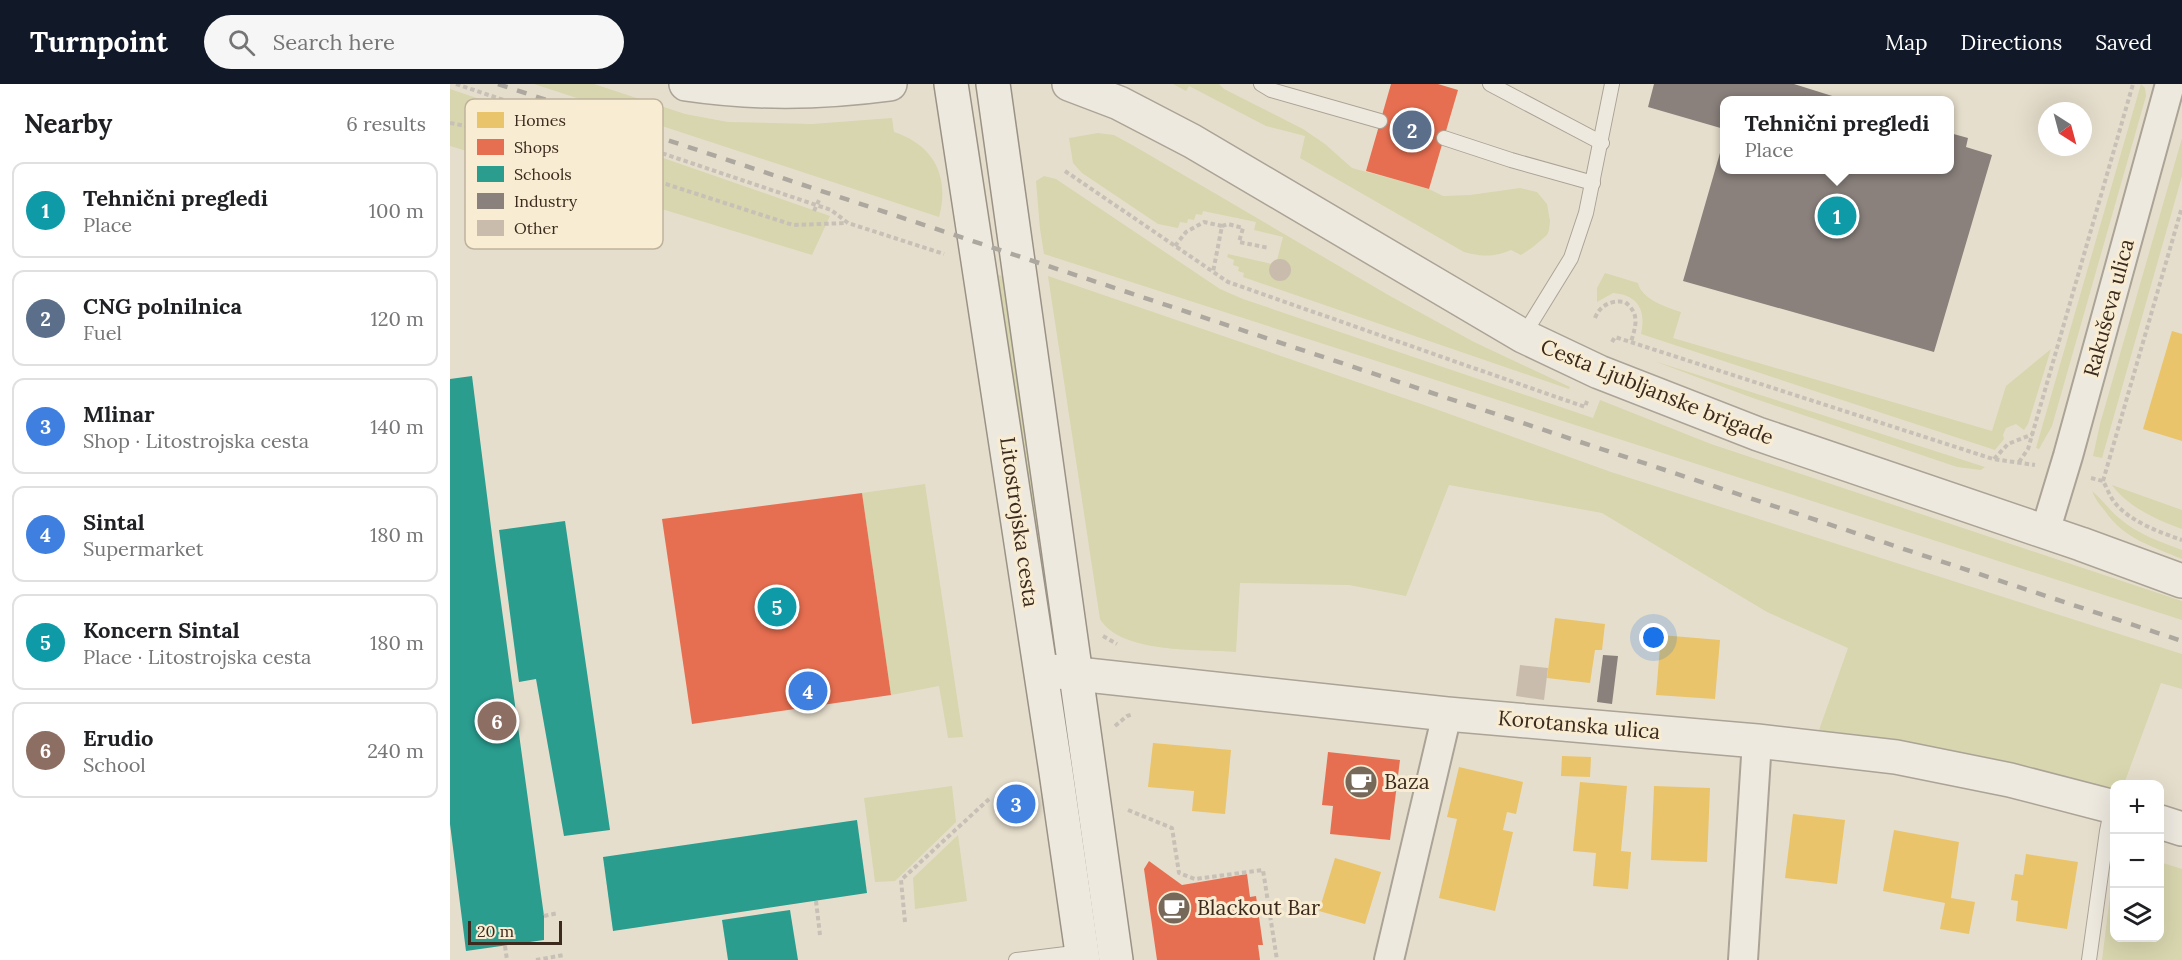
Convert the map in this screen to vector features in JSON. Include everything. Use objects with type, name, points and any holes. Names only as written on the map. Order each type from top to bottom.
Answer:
[{"type":"street","points":[[686,84],[768,91],[890,84]]},
{"type":"street","name":"Litostrojska cesta","points":[[951,84],[1056,772],[1098,953]]},
{"type":"street","name":"Litostrojska cesta","points":[[993,84],[1075,674],[1098,953]]},
{"type":"street","name":"Cesta Ljubljanske brigade","points":[[1069,84],[1119,103],[1192,141],[1523,336],[1599,372],[1758,434],[2182,581]]},
{"type":"street","name":"Rakuševa ulica","points":[[2045,532],[2170,84]]},
{"type":"street","points":[[1029,592],[1064,587]]},
{"type":"street","name":"Korotanska ulica","points":[[1040,669],[1447,714],[1757,741],[1896,757],[2032,785],[2110,806]]},
{"type":"street","points":[[1389,960],[1447,714]]},
{"type":"street","points":[[1743,960],[1757,741]]},
{"type":"street","points":[[2164,823],[2182,830]]},
{"type":"lane","points":[[1261,84],[1271,90],[1380,121]]},
{"type":"lane","points":[[1490,84],[1602,143]]},
{"type":"lane","points":[[1523,336],[1571,258],[1586,213],[1602,143],[1612,84]]},
{"type":"lane","points":[[1444,138],[1593,183]]},
{"type":"lane","points":[[2089,960],[2106,831],[2110,817]]},
{"type":"lane","points":[[1016,960],[1098,953]]},
{"type":"path","points":[[456,84],[501,99]]},
{"type":"path","name":"Rakuševa ulica","points":[[2019,462],[2028,449],[2033,434],[2133,84]]},
{"type":"path","points":[[450,123],[465,126]]},
{"type":"path","points":[[663,153],[831,210],[848,223],[946,255]]},
{"type":"path","name":"Cesta Ljubljanske brigade","points":[[1065,171],[1213,273],[1240,287],[1585,406]]},
{"type":"path","points":[[663,183],[793,225],[848,223]]},
{"type":"path","points":[[814,211],[820,198]]},
{"type":"path","name":"Rakuševa ulica","points":[[2182,207],[2103,481],[2115,503],[2133,518],[2146,526],[2182,540]]},
{"type":"path","points":[[1174,246],[1186,232],[1204,222],[1242,228],[1239,243],[1269,248]]},
{"type":"path","points":[[1213,273],[1222,226]]},
{"type":"path","points":[[1595,318],[1599,309],[1609,303],[1625,302],[1636,315],[1636,325],[1631,342]]},
{"type":"path","name":"Cesta Ljubljanske brigade","points":[[1615,337],[1993,459],[2019,462]]},
{"type":"path","points":[[1993,459],[2008,444],[2033,434]]},
{"type":"path","points":[[905,922],[902,880],[989,799]]},
{"type":"path","points":[[1126,808],[1172,828],[1179,873],[1195,879],[1263,870],[1277,960]]},
{"type":"path","points":[[816,901],[820,935]]},
{"type":"path","points":[[544,916],[558,913]]},
{"type":"path","points":[[505,946],[507,960]]},
{"type":"path","points":[[536,960],[564,955]]},
{"type":"green space","points":[[534,84],[594,84],[640,99],[580,99]]},
{"type":"green space","points":[[1173,84],[1219,84],[1224,89],[1303,129],[1325,144],[1352,168],[1429,189],[1443,196],[1520,188],[1537,192],[1547,204],[1549,230],[1547,235],[1521,255],[1511,250],[1488,256],[1464,252],[1300,158],[1305,136],[1266,126],[1189,86],[1186,91]]},
{"type":"green space","points":[[2141,84],[2145,88],[2146,96],[2052,426],[2039,449],[2036,448]]},
{"type":"green space","points":[[450,89],[480,99],[465,99],[465,150],[450,146]]},
{"type":"green space","points":[[663,107],[685,114],[728,122],[812,124],[892,118],[894,132],[919,145],[936,164],[942,189],[939,217],[663,126]]},
{"type":"green space","points":[[1098,133],[1114,135],[1390,296],[1474,342],[1570,387],[1569,389],[1243,277],[1244,273],[1238,271],[1239,267],[1233,265],[1234,260],[1227,257],[1228,254],[1272,264],[1270,271],[1273,278],[1280,281],[1288,278],[1289,265],[1285,261],[1277,260],[1283,237],[1254,230],[1256,222],[1203,211],[1202,215],[1196,214],[1194,220],[1188,219],[1187,223],[1180,222],[1178,228],[1158,224],[1082,173],[1073,163],[1069,138]]},
{"type":"green space","points":[[2182,138],[2182,176],[2102,458],[2093,456],[2100,424]]},
{"type":"green space","points":[[663,158],[830,216],[812,255],[663,209]]},
{"type":"green space","points":[[1044,176],[1056,179],[1220,289],[1243,299],[1593,418],[1600,400],[1711,444],[2182,601],[2182,620],[1044,254],[1036,181]]},
{"type":"green space","points":[[1605,273],[1638,283],[1640,289],[1649,298],[1681,312],[1673,338],[1992,431],[2006,386],[2051,349],[2028,424],[2024,430],[2016,424],[2006,428],[2004,439],[1995,450],[1641,334],[1641,311],[1635,301],[1622,294],[1613,293],[1597,302],[1597,288]]},
{"type":"green space","points":[[998,275],[1003,276],[1045,565],[1038,566]]},
{"type":"green space","points":[[1048,276],[1430,407],[1611,472],[2182,654],[2182,689],[2161,683],[2125,780],[2110,780],[2110,787],[1819,730],[1848,648],[1767,612],[1602,513],[1449,485],[1406,596],[1349,585],[1240,583],[1236,652],[1162,648],[1142,644],[1110,630],[1100,619]]},
{"type":"green space","points":[[1654,361],[1985,467],[1981,470],[1957,467],[1750,397]]},
{"type":"green space","points":[[925,484],[963,737],[948,738],[939,686],[891,695],[862,493]]},
{"type":"green space","points":[[2112,485],[2182,510],[2182,529],[2153,517],[2135,506]]},
{"type":"green space","points":[[2092,491],[2126,524],[2149,537],[2182,550],[2182,559],[2130,535],[2113,521]]},
{"type":"green space","points":[[952,786],[956,822],[895,881],[875,882],[864,798]]},
{"type":"green space","points":[[958,835],[967,901],[915,909],[913,878]]},
{"type":"green space","points":[[2164,863],[2182,869],[2182,960],[2102,960],[2110,896],[2110,942],[2164,942]]},
{"type":"building: Homes","points":[[2172,331],[2182,334],[2182,441],[2143,429]]},
{"type":"building: Homes","points":[[1555,618],[1605,624],[1602,650],[1595,650],[1590,683],[1547,678]]},
{"type":"building: Homes","points":[[1661,635],[1720,640],[1715,699],[1656,695]]},
{"type":"building: Homes","points":[[1153,743],[1231,750],[1225,814],[1192,811],[1194,791],[1148,787]]},
{"type":"building: Homes","points":[[1562,756],[1591,757],[1590,777],[1561,776]]},
{"type":"building: Homes","points":[[1459,767],[1523,782],[1516,814],[1507,812],[1503,830],[1513,832],[1495,911],[1439,898],[1457,819],[1447,817]]},
{"type":"building: Homes","points":[[1580,782],[1627,786],[1621,851],[1631,852],[1628,889],[1593,886],[1596,853],[1573,851]]},
{"type":"building: Homes","points":[[1654,786],[1710,788],[1707,862],[1651,860]]},
{"type":"building: Homes","points":[[1793,814],[1845,820],[1837,884],[1785,878]]},
{"type":"building: Homes","points":[[1894,830],[1959,842],[1951,898],[1975,902],[1969,934],[1940,929],[1945,903],[1883,891]]},
{"type":"building: Homes","points":[[2026,854],[2078,862],[2067,929],[2016,921],[2018,901],[2011,900],[2015,874],[2023,875]]},
{"type":"building: Homes","points":[[1335,858],[1381,872],[1365,924],[1319,911]]},
{"type":"building: Shops","points":[[1391,84],[1438,84],[1458,90],[1429,189],[1366,171]]},
{"type":"building: Shops","points":[[862,493],[891,695],[692,724],[662,519]]},
{"type":"building: Shops","name":"Baza","points":[[1328,752],[1400,760],[1390,840],[1330,834],[1333,806],[1322,805]]},
{"type":"building: Shops","points":[[1149,861],[1182,885],[1247,874],[1250,897],[1256,896],[1263,945],[1258,945],[1260,960],[1157,960],[1144,869]]},
{"type":"building: Schools","points":[[472,376],[544,916],[544,940],[466,951],[450,824],[450,379]]},
{"type":"building: Schools","points":[[565,521],[610,830],[564,836],[536,679],[519,682],[499,530]]},
{"type":"building: Schools","points":[[857,820],[867,893],[613,931],[603,857]]},
{"type":"building: Schools","points":[[790,910],[798,960],[728,960],[722,920]]},
{"type":"building: Industry","points":[[1654,84],[1794,84],[1832,96],[1720,96],[1720,128],[1648,107]]},
{"type":"building: Industry","points":[[1954,134],[1968,138],[1966,147],[1992,155],[1934,352],[1683,281],[1720,153],[1720,174],[1954,174]]},
{"type":"building: Industry","points":[[1603,655],[1618,656],[1612,704],[1597,702]]},
{"type":"building: Other","points":[[1280,259],[1288,262],[1291,270],[1288,278],[1280,281],[1272,278],[1269,270],[1272,262]]},
{"type":"building: Other","points":[[1520,665],[1548,668],[1544,700],[1516,696]]},
{"type":"railway","points":[[498,84],[543,99]]},
{"type":"railway","points":[[663,139],[2182,641]]},
{"type":"place","name":"CNG polnilnica","points":[[1412,130]]},
{"type":"place","name":"Tehnični pregledi","points":[[1837,216]]},
{"type":"place","name":"Koncern Sintal","points":[[777,607]]},
{"type":"place","name":"Sintal","points":[[808,691]]},
{"type":"place","name":"Erudio","points":[[497,721]]},
{"type":"place","name":"Baza","points":[[1361,782]]},
{"type":"place","name":"Mlinar","points":[[1016,804]]},
{"type":"place","name":"Blackout Bar","points":[[1174,908]]}]
